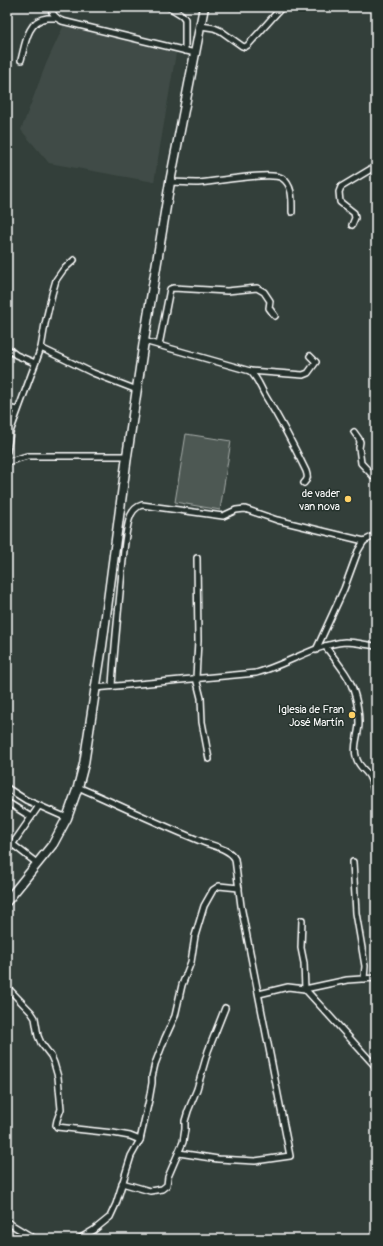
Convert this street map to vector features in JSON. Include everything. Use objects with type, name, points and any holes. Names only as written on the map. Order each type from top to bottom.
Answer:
[{"type":"main road","points":[[7,901],[53,844],[66,818],[78,787],[84,764],[96,688],[144,341],[170,182],[204,7]]},
{"type":"street","points":[[50,7],[56,18],[62,21],[195,53]]},
{"type":"street","points":[[169,7],[182,15],[185,19],[185,51]]},
{"type":"street","points":[[201,26],[214,28],[221,31],[245,47],[282,7]]},
{"type":"street","points":[[21,60],[30,31],[34,24],[46,18],[56,18]]},
{"type":"street","points":[[352,225],[355,218],[354,213],[340,202],[338,192],[348,182],[361,176],[376,166]]},
{"type":"street","points":[[170,182],[198,183],[266,176],[280,177],[287,183],[292,196],[292,212]]},
{"type":"street","points":[[7,451],[10,432],[41,348],[45,324],[56,280],[63,270],[74,260]]},
{"type":"street","points":[[159,345],[170,289],[173,288],[227,291],[256,288],[264,292],[270,300],[269,308],[275,316]]},
{"type":"street","points":[[144,341],[250,371],[303,375],[308,373],[316,362],[310,356]]},
{"type":"street","points":[[7,348],[36,363]]},
{"type":"street","points":[[41,348],[86,370],[137,390]]},
{"type":"street","points":[[250,371],[257,378],[265,396],[291,440],[306,471],[308,476],[304,483]]},
{"type":"street","points":[[7,408],[18,410]]},
{"type":"street","points":[[354,432],[360,442],[359,448],[361,463],[376,479]]},
{"type":"street","points":[[7,462],[27,456],[127,456]]},
{"type":"street","points":[[112,686],[124,557],[129,520],[138,506],[142,505],[224,516],[236,510],[245,509],[277,520],[364,541]]},
{"type":"street","points":[[316,650],[344,589],[350,569],[364,541],[376,535]]},
{"type":"street","points":[[197,558],[198,641],[196,678],[201,698],[202,722],[209,759]]},
{"type":"street","points":[[96,688],[256,673],[271,669],[325,646],[346,642],[376,646]]},
{"type":"street","points":[[325,646],[350,681],[356,703],[359,723],[355,753],[356,758],[359,765],[369,776],[374,788],[376,800]]},
{"type":"street","points":[[78,787],[184,835],[232,854],[236,865],[238,888],[290,1156],[255,1161],[218,1159],[178,1153]]},
{"type":"street","points":[[7,788],[26,800],[66,818]]},
{"type":"street","points":[[7,802],[31,817]]},
{"type":"street","points":[[7,852],[39,806]]},
{"type":"street","points":[[7,840],[38,864]]},
{"type":"street","points":[[353,862],[356,913],[365,966],[364,979]]},
{"type":"street","points":[[78,1239],[94,1230],[110,1217],[116,1204],[131,1156],[140,1140],[155,1064],[175,1016],[182,985],[191,962],[204,906],[214,890],[219,886],[238,888]]},
{"type":"street","points":[[302,920],[301,948],[304,963],[305,989],[376,1067]]},
{"type":"street","points":[[259,994],[288,987],[305,989],[347,980],[376,978]]},
{"type":"street","points":[[7,987],[35,1018],[38,1036],[54,1063],[58,1077],[61,1109],[57,1120],[57,1127],[113,1133],[130,1136],[140,1140]]},
{"type":"street","points":[[122,1183],[150,1191],[162,1189],[167,1185],[173,1164],[183,1142],[185,1121],[188,1111],[197,1089],[208,1051],[225,1008]]},
{"type":"street","points":[[7,1222],[35,1239]]},
{"type":"shaded area","points":[[64,25],[176,53],[154,182],[49,163],[21,130],[46,64]]},
{"type":"shaded area","points":[[186,434],[231,441],[220,510],[175,502]]},
{"type":"place","name":"de vader van nova","points":[[348,499]]},
{"type":"place","name":"Iglesia de Fran José Martín","points":[[352,715]]}]
